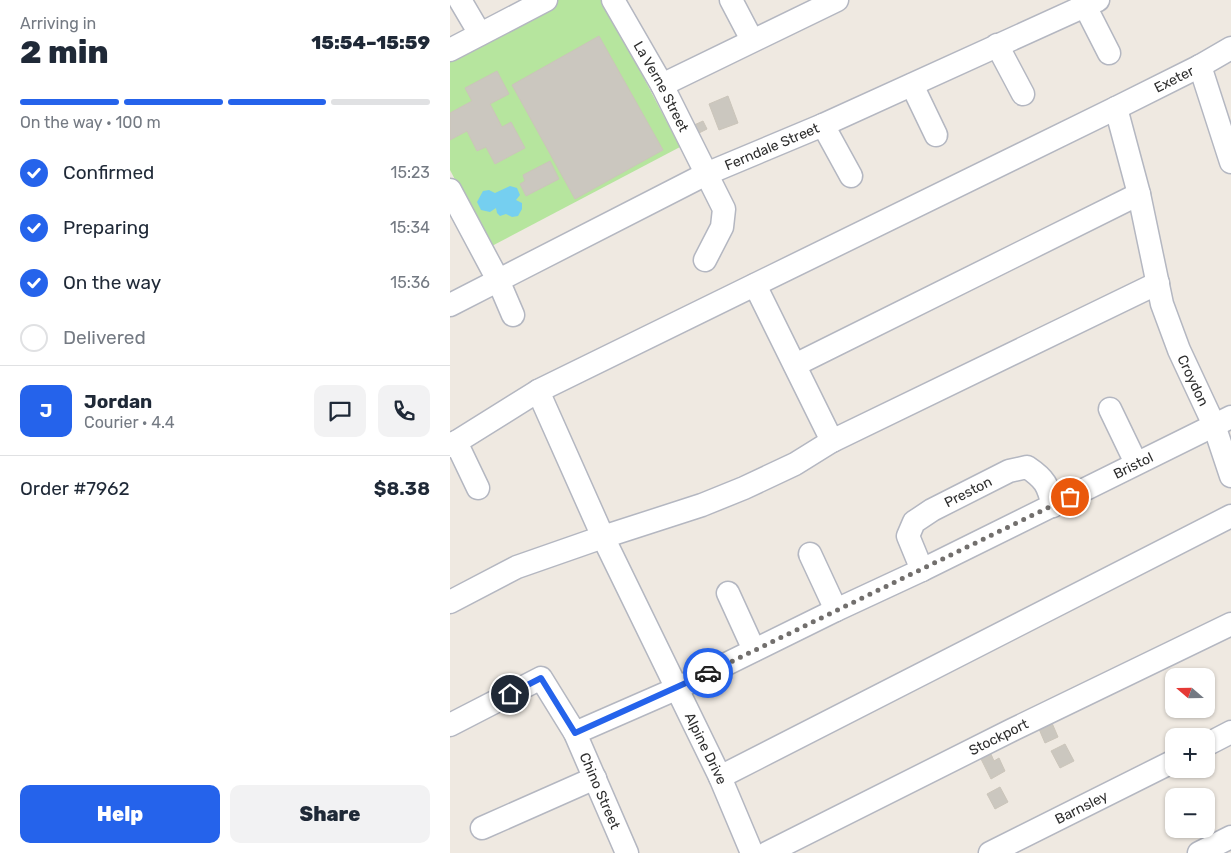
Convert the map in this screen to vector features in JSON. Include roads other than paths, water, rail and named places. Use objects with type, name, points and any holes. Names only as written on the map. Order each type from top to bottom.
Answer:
[{"type":"street","points":[[460,0],[480,34]]},
{"type":"street","points":[[450,50],[546,0]]},
{"type":"street","name":"La Verne Street","points":[[613,0],[662,85],[724,209],[722,227],[705,260]]},
{"type":"street","points":[[730,0],[752,40]]},
{"type":"street","points":[[662,85],[837,0]]},
{"type":"street","points":[[1089,2],[1109,53]]},
{"type":"street","name":"Ferndale Street","points":[[450,304],[706,174],[823,125],[1089,2]]},
{"type":"street","points":[[997,45],[1023,94]]},
{"type":"street","name":"Exeter","points":[[453,444],[538,391],[1116,108],[1200,66],[1231,48]]},
{"type":"street","points":[[1200,66],[1231,162]]},
{"type":"street","points":[[912,85],[936,135]]},
{"type":"street","name":"Croydon","points":[[1116,108],[1139,194],[1162,304],[1168,322],[1223,421],[1231,476]]},
{"type":"street","points":[[823,125],[851,176]]},
{"type":"street","points":[[451,193],[498,280],[514,315]]},
{"type":"street","points":[[795,365],[1139,194]]},
{"type":"street","points":[[450,602],[517,567],[702,505],[744,488],[795,464],[832,441],[1158,283]]},
{"type":"street","points":[[755,286],[832,441]]},
{"type":"street","name":"Alpine Drive","points":[[538,391],[604,537],[720,777],[752,853]]},
{"type":"street","points":[[1110,409],[1136,463]]},
{"type":"street","name":"Bristol","points":[[575,733],[678,688],[1054,506],[1136,463],[1223,421]]},
{"type":"street","points":[[453,444],[478,488]]},
{"type":"street","name":"Preston","points":[[922,570],[908,536],[914,522],[932,510],[1009,472],[1028,467],[1041,476],[1049,488],[1054,506]]},
{"type":"street","points":[[720,777],[1231,516]]},
{"type":"street","points":[[810,554],[836,610]]},
{"type":"street","points":[[728,593],[754,650]]},
{"type":"street","name":"Stockport","points":[[767,853],[1012,730],[1231,624]]},
{"type":"street","name":"Chino Street","points":[[450,725],[541,678],[575,733],[627,853]]},
{"type":"street","points":[[1215,740],[1231,732]]},
{"type":"street","name":"Barnsley","points":[[990,853],[1165,766]]},
{"type":"street","points":[[482,828],[595,778]]},
{"type":"street","points":[[1199,853],[1231,837]]},
{"type":"water","points":[[510,186],[517,188],[520,195],[516,200],[522,203],[522,209],[518,216],[512,217],[506,214],[500,216],[496,208],[490,212],[481,210],[477,202],[483,191],[489,190],[495,193]]}]
